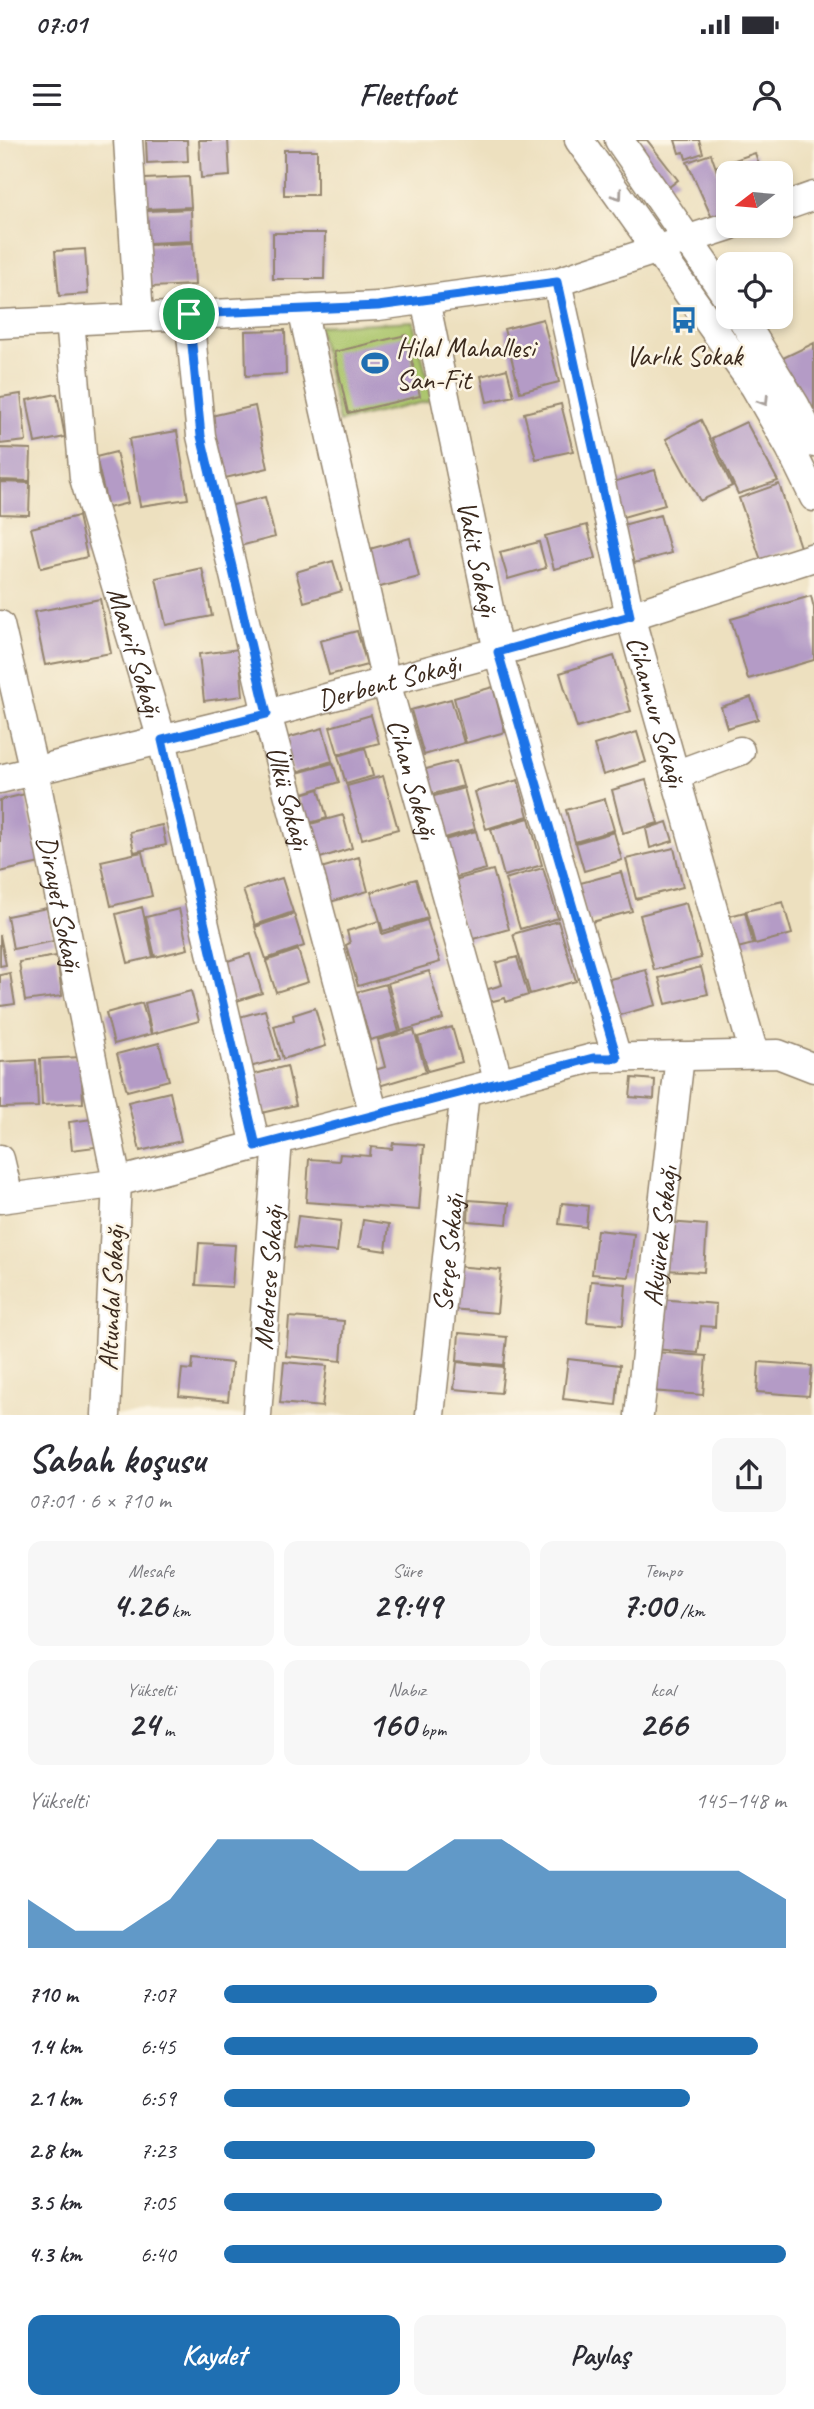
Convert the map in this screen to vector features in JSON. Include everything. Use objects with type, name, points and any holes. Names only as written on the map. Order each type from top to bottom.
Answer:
[{"type":"street","points":[[128,140],[139,316]]},
{"type":"street","points":[[579,140],[755,387],[814,497]]},
{"type":"street","points":[[619,140],[716,281]]},
{"type":"street","points":[[793,203],[814,196]]},
{"type":"street","points":[[0,324],[378,306],[425,300],[557,282],[716,230]]},
{"type":"street","name":"Cihannur Sokağı","points":[[557,282],[630,616],[754,1054]]},
{"type":"street","name":"Vakit Sokağı","points":[[425,300],[498,652],[617,1058]]},
{"type":"street","name":"Cihan Sokağı","points":[[302,309],[386,682],[499,1083]]},
{"type":"street","name":"Ülkü Sokağı","points":[[189,314],[201,436],[267,714],[374,1115]]},
{"type":"street","name":"Maarif Sokağı","points":[[70,320],[83,478],[162,740],[267,1143]]},
{"type":"street","points":[[748,329],[782,383],[814,443]]},
{"type":"street","name":"Derbent Sokağı","points":[[0,779],[267,714],[630,616],[814,557]]},
{"type":"street","name":"Dirayet Sokağı","points":[[0,625],[34,771],[117,1182]]},
{"type":"street","points":[[675,775],[740,751]]},
{"type":"street","points":[[0,1159],[5,1198],[117,1182],[593,1058],[778,1054],[814,1068]]},
{"type":"street","name":"Akyürek Sokağı","points":[[639,1415],[680,1056]]},
{"type":"street","name":"Serçe Sokağı","points":[[430,1415],[465,1091]]},
{"type":"street","name":"Medrese Sokağı","points":[[257,1415],[267,1143]]},
{"type":"street","name":"Altundal Sokağı","points":[[106,1415],[117,1182]]},
{"type":"green space","name":"Hilal Mahallesi San-Fit","points":[[413,321],[433,400],[339,422],[318,326]]},
{"type":"building","points":[[146,140],[187,140],[188,161],[147,163]]},
{"type":"building","points":[[199,140],[228,140],[230,176],[201,178]]},
{"type":"building","points":[[622,140],[647,140],[678,180],[660,194]]},
{"type":"building","points":[[675,140],[699,140],[703,153],[686,159],[684,152],[679,153]]},
{"type":"building","points":[[284,150],[317,150],[317,195],[284,195]]},
{"type":"building","points":[[755,153],[758,161],[732,161]]},
{"type":"building","points":[[711,154],[716,168],[716,216],[712,218],[687,162]]},
{"type":"building","points":[[189,177],[191,207],[146,209],[145,179]]},
{"type":"building","points":[[191,209],[192,241],[148,243],[147,211]]},
{"type":"building","points":[[273,233],[325,233],[324,279],[273,279]]},
{"type":"building","points":[[193,243],[195,285],[150,287],[148,245]]},
{"type":"building","points":[[85,249],[88,294],[59,296],[55,251]]},
{"type":"building","points":[[543,319],[559,382],[520,392],[504,329]]},
{"type":"building","points":[[285,330],[286,374],[246,376],[245,331]]},
{"type":"building","points":[[406,335],[420,396],[348,413],[334,352]]},
{"type":"building","points":[[814,343],[814,421],[779,360]]},
{"type":"building","points":[[507,369],[514,396],[487,402],[481,376]]},
{"type":"building","points":[[21,394],[26,441],[0,444],[0,397]]},
{"type":"building","points":[[57,394],[65,437],[35,443],[27,400]]},
{"type":"building","points":[[561,404],[573,451],[536,459],[524,413]]},
{"type":"building","points":[[255,406],[268,468],[225,478],[211,416]]},
{"type":"building","points":[[701,420],[732,486],[700,501],[666,439]]},
{"type":"building","points":[[746,422],[778,481],[738,494],[712,438]]},
{"type":"building","points":[[177,431],[188,499],[140,506],[129,439]]},
{"type":"building","points":[[0,448],[31,449],[30,481],[0,480]]},
{"type":"building","points":[[116,452],[128,503],[108,508],[96,457]]},
{"type":"building","points":[[655,470],[665,505],[623,517],[613,482]]},
{"type":"building","points":[[0,482],[30,483],[29,515],[0,514]]},
{"type":"building","points":[[779,484],[800,547],[761,560],[739,498]]},
{"type":"building","points":[[265,497],[275,537],[240,546],[229,506]]},
{"type":"building","points":[[660,515],[671,553],[634,563],[623,525]]},
{"type":"building","points":[[78,516],[87,557],[41,568],[31,528]]},
{"type":"building","points":[[587,525],[596,558],[554,569],[545,536]]},
{"type":"building","points":[[410,538],[419,577],[376,588],[366,550]]},
{"type":"building","points":[[539,542],[546,568],[508,579],[500,552]]},
{"type":"building","points":[[333,561],[342,591],[304,602],[296,572]]},
{"type":"building","points":[[202,568],[212,616],[166,625],[156,578]]},
{"type":"building","points":[[811,596],[814,608],[814,660],[748,679],[731,619]]},
{"type":"building","points":[[100,599],[111,653],[45,665],[34,612]]},
{"type":"building","points":[[357,631],[367,665],[329,675],[320,641]]},
{"type":"building","points":[[239,649],[243,696],[204,701],[199,654]]},
{"type":"building","points":[[614,656],[631,711],[577,728],[560,673]]},
{"type":"building","points":[[493,687],[505,732],[466,743],[454,698]]},
{"type":"building","points":[[751,697],[758,719],[727,728],[721,707]]},
{"type":"building","points":[[451,699],[464,743],[424,755],[411,710]]},
{"type":"building","points":[[371,715],[379,743],[338,754],[330,727]]},
{"type":"building","points":[[323,728],[332,761],[293,773],[283,739]]},
{"type":"building","points":[[637,732],[646,762],[603,775],[594,745]]},
{"type":"building","points":[[365,748],[373,776],[346,784],[338,756]]},
{"type":"building","points":[[456,761],[463,786],[426,796],[419,771]]},
{"type":"building","points":[[333,763],[339,782],[303,793],[297,773]]},
{"type":"building","points":[[383,776],[398,829],[362,839],[347,786]]},
{"type":"building","points":[[518,780],[528,816],[486,829],[475,792]]},
{"type":"building","points":[[646,780],[658,823],[623,833],[612,790]]},
{"type":"building","points":[[464,788],[475,829],[438,840],[427,798]]},
{"type":"building","points":[[319,789],[327,818],[306,824],[298,795]]},
{"type":"building","points":[[25,794],[40,863],[0,872],[0,800]]},
{"type":"building","points":[[605,799],[614,830],[575,842],[566,810]]},
{"type":"building","points":[[343,815],[352,848],[317,859],[307,825]]},
{"type":"building","points":[[529,818],[542,865],[504,876],[491,829]]},
{"type":"building","points":[[667,822],[673,841],[650,848],[646,829]]},
{"type":"building","points":[[162,825],[166,845],[134,852],[130,832]]},
{"type":"building","points":[[476,831],[486,869],[449,879],[438,842]]},
{"type":"building","points":[[614,832],[622,860],[584,871],[576,843]]},
{"type":"building","points":[[674,848],[683,887],[636,899],[626,859]]},
{"type":"building","points":[[142,852],[152,896],[111,906],[101,861]]},
{"type":"building","points":[[359,857],[368,891],[323,904],[314,870]]},
{"type":"building","points":[[543,868],[558,918],[520,929],[505,879]]},
{"type":"building","points":[[493,870],[509,929],[466,941],[450,881]]},
{"type":"building","points":[[621,872],[632,911],[588,923],[577,884]]},
{"type":"building","points":[[282,878],[293,912],[255,925],[243,890]]},
{"type":"building","points":[[416,879],[428,918],[383,931],[371,892]]},
{"type":"building","points":[[783,902],[792,934],[755,944],[746,911]]},
{"type":"building","points":[[686,903],[701,958],[654,970],[640,915]]},
{"type":"building","points":[[142,907],[153,957],[128,963],[116,914]]},
{"type":"building","points":[[47,908],[54,941],[13,949],[7,916]]},
{"type":"building","points":[[179,909],[188,949],[155,957],[146,917]]},
{"type":"building","points":[[745,912],[753,944],[730,950],[722,918]]},
{"type":"building","points":[[294,914],[304,946],[266,959],[255,927]]},
{"type":"building","points":[[427,920],[440,962],[358,986],[346,945],[350,943],[347,931],[379,921],[382,934]]},
{"type":"building","points":[[558,921],[576,981],[530,994],[513,934]]},
{"type":"building","points":[[0,935],[6,965],[0,966]]},
{"type":"building","points":[[298,950],[308,982],[276,992],[266,961]]},
{"type":"building","points":[[250,954],[262,993],[227,1004],[215,965]]},
{"type":"building","points":[[57,956],[62,996],[25,1001],[19,962]]},
{"type":"building","points":[[517,957],[528,995],[506,1002],[505,998],[489,1002],[485,990],[502,985],[496,963]]},
{"type":"building","points":[[701,967],[708,994],[666,1004],[659,978]]},
{"type":"building","points":[[646,970],[656,1005],[612,1017],[602,981]]},
{"type":"building","points":[[429,971],[443,1019],[401,1031],[388,983]]},
{"type":"building","points":[[10,973],[15,1004],[0,1006],[0,975]]},
{"type":"building","points":[[386,984],[399,1032],[370,1040],[356,992]]},
{"type":"building","points":[[191,991],[199,1021],[152,1034],[145,1003]]},
{"type":"building","points":[[142,1003],[151,1034],[114,1044],[106,1013]]},
{"type":"building","points":[[315,1008],[326,1046],[283,1059],[274,1026],[294,1020],[293,1015]]},
{"type":"building","points":[[265,1010],[279,1059],[246,1068],[232,1019]]},
{"type":"building","points":[[452,1027],[462,1062],[428,1071],[418,1037]]},
{"type":"building","points":[[414,1030],[426,1072],[379,1086],[375,1070],[385,1067],[378,1040]]},
{"type":"building","points":[[159,1043],[169,1080],[127,1091],[117,1054]]},
{"type":"building","points":[[81,1057],[83,1103],[42,1105],[40,1059]]},
{"type":"building","points":[[36,1060],[38,1107],[0,1108],[0,1062]]},
{"type":"building","points":[[287,1066],[296,1105],[261,1113],[251,1075]]},
{"type":"building","points":[[632,1078],[655,1080],[654,1099],[630,1097]]},
{"type":"building","points":[[170,1092],[181,1141],[140,1151],[128,1102]]},
{"type":"building","points":[[100,1118],[103,1146],[72,1150],[69,1122]]},
{"type":"building","points":[[393,1143],[424,1145],[419,1210],[306,1202],[309,1159],[339,1161],[340,1154],[370,1156],[371,1147],[392,1149]]},
{"type":"building","points":[[469,1200],[509,1203],[507,1224],[468,1221]]},
{"type":"building","points":[[562,1203],[588,1206],[586,1227],[559,1224]]},
{"type":"building","points":[[298,1216],[341,1221],[337,1252],[294,1248]]},
{"type":"building","points":[[363,1220],[389,1224],[386,1251],[359,1247]]},
{"type":"building","points":[[667,1222],[707,1225],[704,1272],[664,1270]]},
{"type":"building","points":[[597,1230],[634,1234],[629,1277],[592,1274]]},
{"type":"building","points":[[199,1243],[235,1245],[232,1287],[196,1285]]},
{"type":"building","points":[[455,1266],[501,1270],[497,1313],[451,1309]]},
{"type":"building","points":[[591,1281],[626,1284],[623,1325],[587,1322]]},
{"type":"building","points":[[659,1299],[716,1304],[715,1327],[701,1326],[698,1353],[655,1349]]},
{"type":"building","points":[[289,1317],[344,1321],[341,1361],[286,1356]]},
{"type":"building","points":[[459,1333],[507,1337],[504,1365],[457,1361]]},
{"type":"building","points":[[655,1352],[706,1356],[703,1395],[651,1391]]},
{"type":"building","points":[[193,1359],[232,1363],[228,1401],[179,1396],[182,1369],[192,1370]]},
{"type":"building","points":[[568,1359],[620,1365],[616,1405],[563,1399]]},
{"type":"building","points":[[284,1362],[327,1366],[322,1407],[280,1403]]},
{"type":"building","points":[[457,1362],[504,1367],[501,1393],[454,1389]]},
{"type":"building","points":[[759,1362],[812,1366],[809,1396],[757,1392]]},
{"type":"place","name":"Varlık Sokak","points":[[684,320]]},
{"type":"place","name":"Hilal Mahallesi San-Fit","points":[[375,363]]},
{"type":"route","points":[[557,282],[630,616],[498,652],[617,1058],[593,1058],[256,1146],[162,740],[267,714],[201,436],[189,314],[378,306],[557,282]]}]
